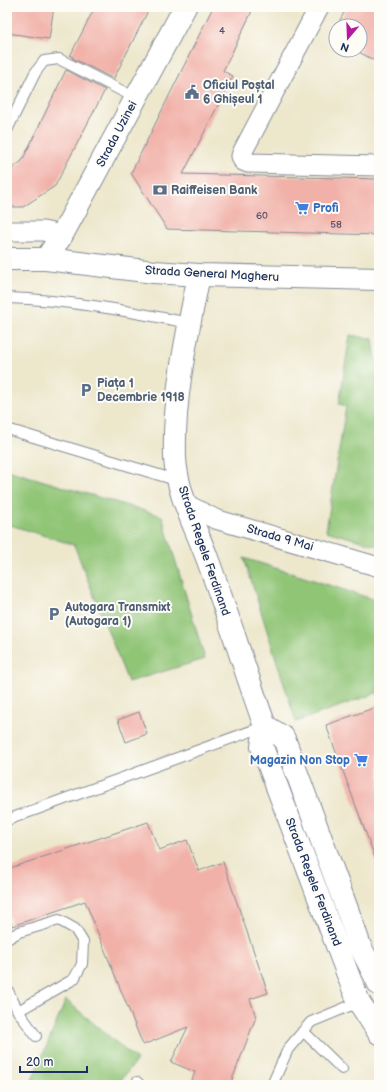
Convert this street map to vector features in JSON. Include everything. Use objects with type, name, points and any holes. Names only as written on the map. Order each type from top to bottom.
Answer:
[{"type":"street","name":"Strada Uzinei","points":[[46,259],[62,235],[186,7]]},
{"type":"street","points":[[319,7],[241,156],[243,161],[248,163],[378,166]]},
{"type":"street","points":[[7,231],[43,231],[62,235]]},
{"type":"street","points":[[7,259],[46,259]]},
{"type":"street","name":"Strada General Magheru","points":[[46,259],[199,276],[379,279]]},
{"type":"street","name":"Strada Regele Ferdinand","points":[[199,276],[183,352],[176,416],[175,459],[184,503],[207,557],[265,726],[262,747],[359,1002],[379,1032]]},
{"type":"street","name":"Strada 9 Mai","points":[[184,503],[215,519],[379,567]]},
{"type":"street","name":"Strada Regele Ferdinand","points":[[265,726],[283,737],[285,740],[360,946],[379,984]]},
{"type":"lane","points":[[7,130],[35,72],[44,61],[59,59],[136,98]]},
{"type":"lane","points":[[7,298],[99,306],[189,323]]},
{"type":"lane","points":[[7,429],[179,481]]},
{"type":"lane","points":[[7,820],[265,726]]},
{"type":"lane","points":[[7,939],[19,932],[60,920],[75,929],[83,942],[82,964],[74,979],[18,1011]]},
{"type":"lane","points":[[7,989],[18,1011],[36,1036]]},
{"type":"lane","points":[[272,1085],[288,1049],[311,1022],[359,1002]]},
{"type":"lane","points":[[304,1031],[342,1069]]},
{"type":"green space","points":[[350,335],[373,339],[379,379],[379,546],[326,531],[346,406],[339,404]]},
{"type":"green space","points":[[7,470],[162,516],[205,659],[128,682],[74,545],[7,524]]},
{"type":"green space","points":[[244,558],[379,601],[379,692],[296,722]]},
{"type":"green space","points":[[66,1000],[137,1060],[117,1085],[30,1085]]},
{"type":"building","points":[[11,7],[54,7],[49,39],[7,33]]},
{"type":"building","points":[[95,7],[150,7],[114,78],[70,56]]},
{"type":"building","points":[[213,7],[254,7],[223,71],[233,76],[183,174],[379,179],[379,235],[167,229],[131,173]]},
{"type":"building","points":[[347,7],[379,7],[379,63],[368,57],[368,18],[341,18]]},
{"type":"building","points":[[66,70],[105,90],[55,186],[23,207],[7,207],[7,172],[22,161]]},
{"type":"building","points":[[379,706],[379,862],[377,863],[326,725]]},
{"type":"building","points":[[139,712],[147,734],[126,742],[118,720]]},
{"type":"building","points":[[148,822],[159,850],[187,840],[199,871],[223,862],[268,993],[250,999],[256,1017],[230,1085],[190,1085],[195,1072],[171,1062],[188,1027],[143,1045],[85,901],[12,926],[7,910],[7,869]]},
{"type":"place","name":"Oficiul Poștal 6 Ghișeul 1","points":[[192,92]]},
{"type":"place","name":"Raiffeisen Bank","points":[[160,190]]},
{"type":"place","name":"Profi","points":[[302,208]]},
{"type":"place","name":"Piața 1 Decembrie 1918","points":[[86,390]]},
{"type":"place","name":"Autogara Transmixt (Autogara 1)","points":[[54,614]]},
{"type":"place","name":"Magazin Non Stop","points":[[361,760]]}]
